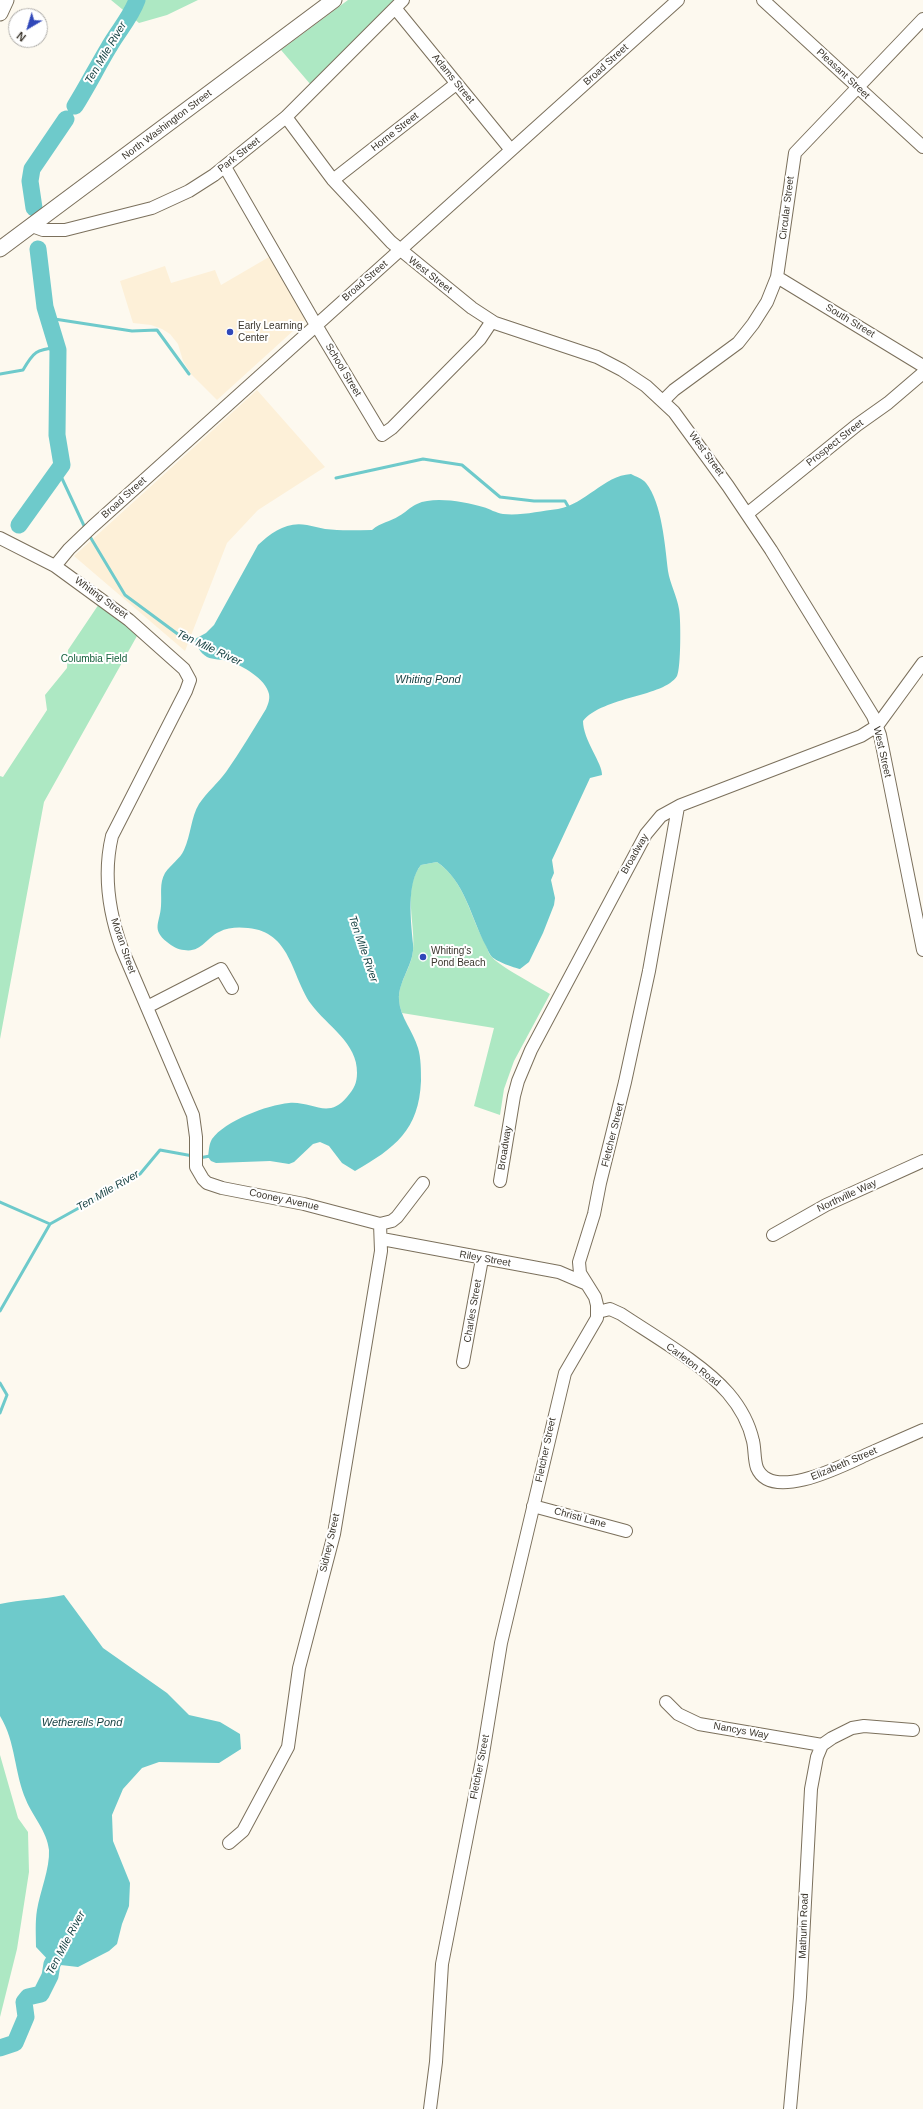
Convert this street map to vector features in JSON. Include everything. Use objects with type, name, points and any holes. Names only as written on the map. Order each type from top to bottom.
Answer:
[{"type":"main road","points":[[0,13],[6,0]]},
{"type":"main road","name":"North Washington Street","points":[[0,249],[334,0]]},
{"type":"street","name":"Broad Street","points":[[55,566],[77,541],[92,527],[678,0]]},
{"type":"street","name":"Pleasant Street","points":[[763,0],[923,147]]},
{"type":"street","name":"Park Street","points":[[32,226],[43,230],[65,230],[156,206],[184,194],[225,167],[286,117],[399,4]]},
{"type":"street","name":"Adams Street","points":[[399,4],[456,84],[511,150]]},
{"type":"street","name":"Circular Street","points":[[664,401],[674,390],[738,343],[767,302],[777,277],[795,153],[923,18]]},
{"type":"street","name":"Horne Street","points":[[333,180],[456,84]]},
{"type":"street","name":"West Street","points":[[286,117],[333,180],[400,251],[492,321],[515,331],[597,357],[622,370],[664,401],[685,424],[747,514],[852,680],[877,726],[923,950]]},
{"type":"street","name":"School Street","points":[[225,167],[316,325],[382,435],[392,428],[480,339],[492,321]]},
{"type":"street","name":"South Street","points":[[777,277],[923,366]]},
{"type":"street","name":"Prospect Street","points":[[747,514],[923,373]]},
{"type":"street","name":"Whiting Street","points":[[2,539],[55,566],[129,620],[178,662],[189,675]]},
{"type":"street","name":"Broadway","points":[[500,1181],[514,1096],[518,1081],[532,1050],[646,834],[662,816],[678,807],[861,736],[877,726],[923,664]]},
{"type":"street","name":"Moran Street","points":[[189,675],[190,680],[186,691],[112,836],[108,853],[107,884],[114,926],[147,1008],[190,1105]]},
{"type":"street","name":"Fletcher Street","points":[[430,2109],[436,2062],[442,1964],[482,1760],[501,1643],[565,1373],[573,1356],[593,1326],[598,1312],[595,1297],[580,1273],[579,1262],[594,1214],[600,1183],[627,1075],[650,964],[678,807]]},
{"type":"street","points":[[147,1008],[221,969],[232,988]]},
{"type":"street","name":"Cooney Avenue","points":[[190,1105],[195,1126],[195,1158],[198,1172],[202,1179],[214,1185],[304,1204],[380,1224]]},
{"type":"street","name":"Northville Way","points":[[773,1235],[826,1205],[923,1161]]},
{"type":"street","points":[[380,1224],[392,1221],[397,1217],[423,1183]]},
{"type":"street","name":"Sidney Street","points":[[229,1843],[243,1831],[288,1747],[299,1668],[334,1534],[374,1298],[382,1239],[380,1224]]},
{"type":"street","name":"Riley Street","points":[[382,1239],[482,1260],[558,1272],[587,1284]]},
{"type":"street","name":"Charles Street","points":[[464,1362],[482,1260]]},
{"type":"street","name":"Carleton Road","points":[[598,1312],[610,1309],[621,1314],[697,1366],[728,1393],[744,1415],[749,1427],[757,1468],[763,1475]]},
{"type":"street","name":"Elizabeth Street","points":[[763,1475],[777,1482],[806,1479],[830,1471],[923,1430]]},
{"type":"street","name":"Christi Lane","points":[[533,1506],[626,1531]]},
{"type":"street","name":"Nancys Way","points":[[666,1702],[678,1714],[698,1724],[822,1745]]},
{"type":"street","points":[[822,1745],[852,1728],[864,1726],[913,1730]]},
{"type":"street","name":"Mathurin Road","points":[[790,2109],[800,1997],[811,1788],[817,1757],[822,1745]]},
{"type":"shaded area","name":"Early Learning Center","points":[[269,257],[305,318],[304,321],[217,400],[191,374],[183,361],[178,344],[170,334],[151,325],[133,323],[120,281],[165,266],[171,283],[215,270],[221,285]]},
{"type":"shaded area","points":[[257,390],[325,467],[258,510],[227,543],[185,651],[74,556]]},
{"type":"green space","points":[[111,0],[198,0],[167,15],[139,23]]},
{"type":"green space","points":[[348,0],[395,0],[311,85],[281,50]]},
{"type":"green space","name":"Columbia Field","points":[[101,601],[135,616],[142,627],[44,802],[0,1039],[0,776],[3,777],[47,710],[45,695],[67,668],[68,650]]},
{"type":"green space","points":[[437,862],[447,870],[461,890],[489,954],[509,970],[550,994],[514,1061],[504,1089],[500,1115],[474,1106],[494,1028],[402,1013],[399,1004],[400,988],[409,967],[413,951],[411,907],[412,884],[415,874],[421,865]]},
{"type":"green space","points":[[0,1755],[18,1818],[28,1832],[29,1872],[17,1949],[0,2017]]},
{"type":"water","name":"Whiting Pond","points":[[631,474],[644,481],[651,491],[656,502],[662,525],[669,576],[679,609],[680,643],[677,676],[670,683],[660,688],[605,706],[583,721],[586,736],[602,775],[590,778],[552,860],[554,873],[551,880],[555,898],[554,905],[529,962],[520,969],[505,964],[492,957],[461,890],[454,879],[447,870],[437,862],[421,865],[416,873],[411,892],[413,944],[412,958],[399,993],[400,1006],[418,1048],[420,1060],[421,1081],[419,1098],[410,1125],[393,1145],[369,1163],[355,1171],[342,1163],[329,1146],[320,1142],[313,1144],[294,1162],[289,1164],[270,1161],[216,1163],[211,1161],[208,1157],[211,1141],[218,1132],[226,1126],[247,1115],[280,1104],[298,1103],[320,1108],[333,1107],[340,1104],[352,1091],[356,1083],[357,1073],[356,1062],[347,1044],[311,1004],[304,993],[282,946],[273,937],[262,931],[248,928],[230,928],[222,930],[195,949],[182,950],[175,948],[159,933],[158,926],[163,877],[184,850],[196,809],[205,795],[223,776],[266,709],[269,700],[267,688],[253,673],[226,660],[207,657],[199,649],[195,639],[206,633],[214,625],[258,545],[274,532],[286,526],[300,524],[331,530],[372,530],[379,525],[396,518],[417,504],[432,500],[467,503],[503,514],[524,514],[558,509],[577,502],[612,480]]},
{"type":"water","name":"Wetherells Pond","points":[[64,1595],[103,1648],[167,1693],[189,1715],[220,1722],[240,1734],[241,1749],[219,1763],[159,1762],[142,1768],[123,1789],[112,1815],[113,1841],[130,1883],[129,1906],[122,1924],[117,1944],[109,1951],[78,1967],[52,1964],[36,1947],[36,1915],[48,1864],[48,1843],[22,1790],[9,1736],[0,1716],[0,1604]]},
{"type":"waterway","name":"Ten Mile River","points":[[75,106],[137,0]]},
{"type":"waterway","name":"Ten Mile River","points":[[34,208],[30,181],[32,169],[66,119]]},
{"type":"waterway","name":"Ten Mile River","points":[[19,525],[62,465],[57,435],[58,350],[45,307],[38,249]]},
{"type":"waterway","points":[[48,318],[132,331],[157,330],[189,374]]},
{"type":"waterway","points":[[0,374],[23,370],[36,352],[58,347]]},
{"type":"waterway","points":[[336,478],[423,459],[462,465],[500,497],[534,501],[565,501],[569,508]]},
{"type":"waterway","name":"Ten Mile River","points":[[59,472],[86,530]]},
{"type":"waterway","name":"Ten Mile River","points":[[89,535],[125,595],[179,635],[199,642]]},
{"type":"waterway","name":"Ten Mile River","points":[[0,1311],[50,1224],[140,1174],[160,1150],[193,1156]]},
{"type":"waterway","name":"Ten Mile River","points":[[199,1158],[210,1156]]},
{"type":"waterway","points":[[0,1202],[50,1224]]},
{"type":"waterway","name":"Ten Mile River","points":[[0,1383],[7,1395],[0,1413]]},
{"type":"waterway","name":"Ten Mile River","points":[[0,2048],[15,2043],[26,2017],[24,2002],[28,1997],[41,1994],[50,1976],[52,1964],[64,1944]]},
{"type":"place","name":"Early Learning Center","points":[[230,332]]},
{"type":"place","name":"Whiting's Pond Beach","points":[[423,957]]}]
